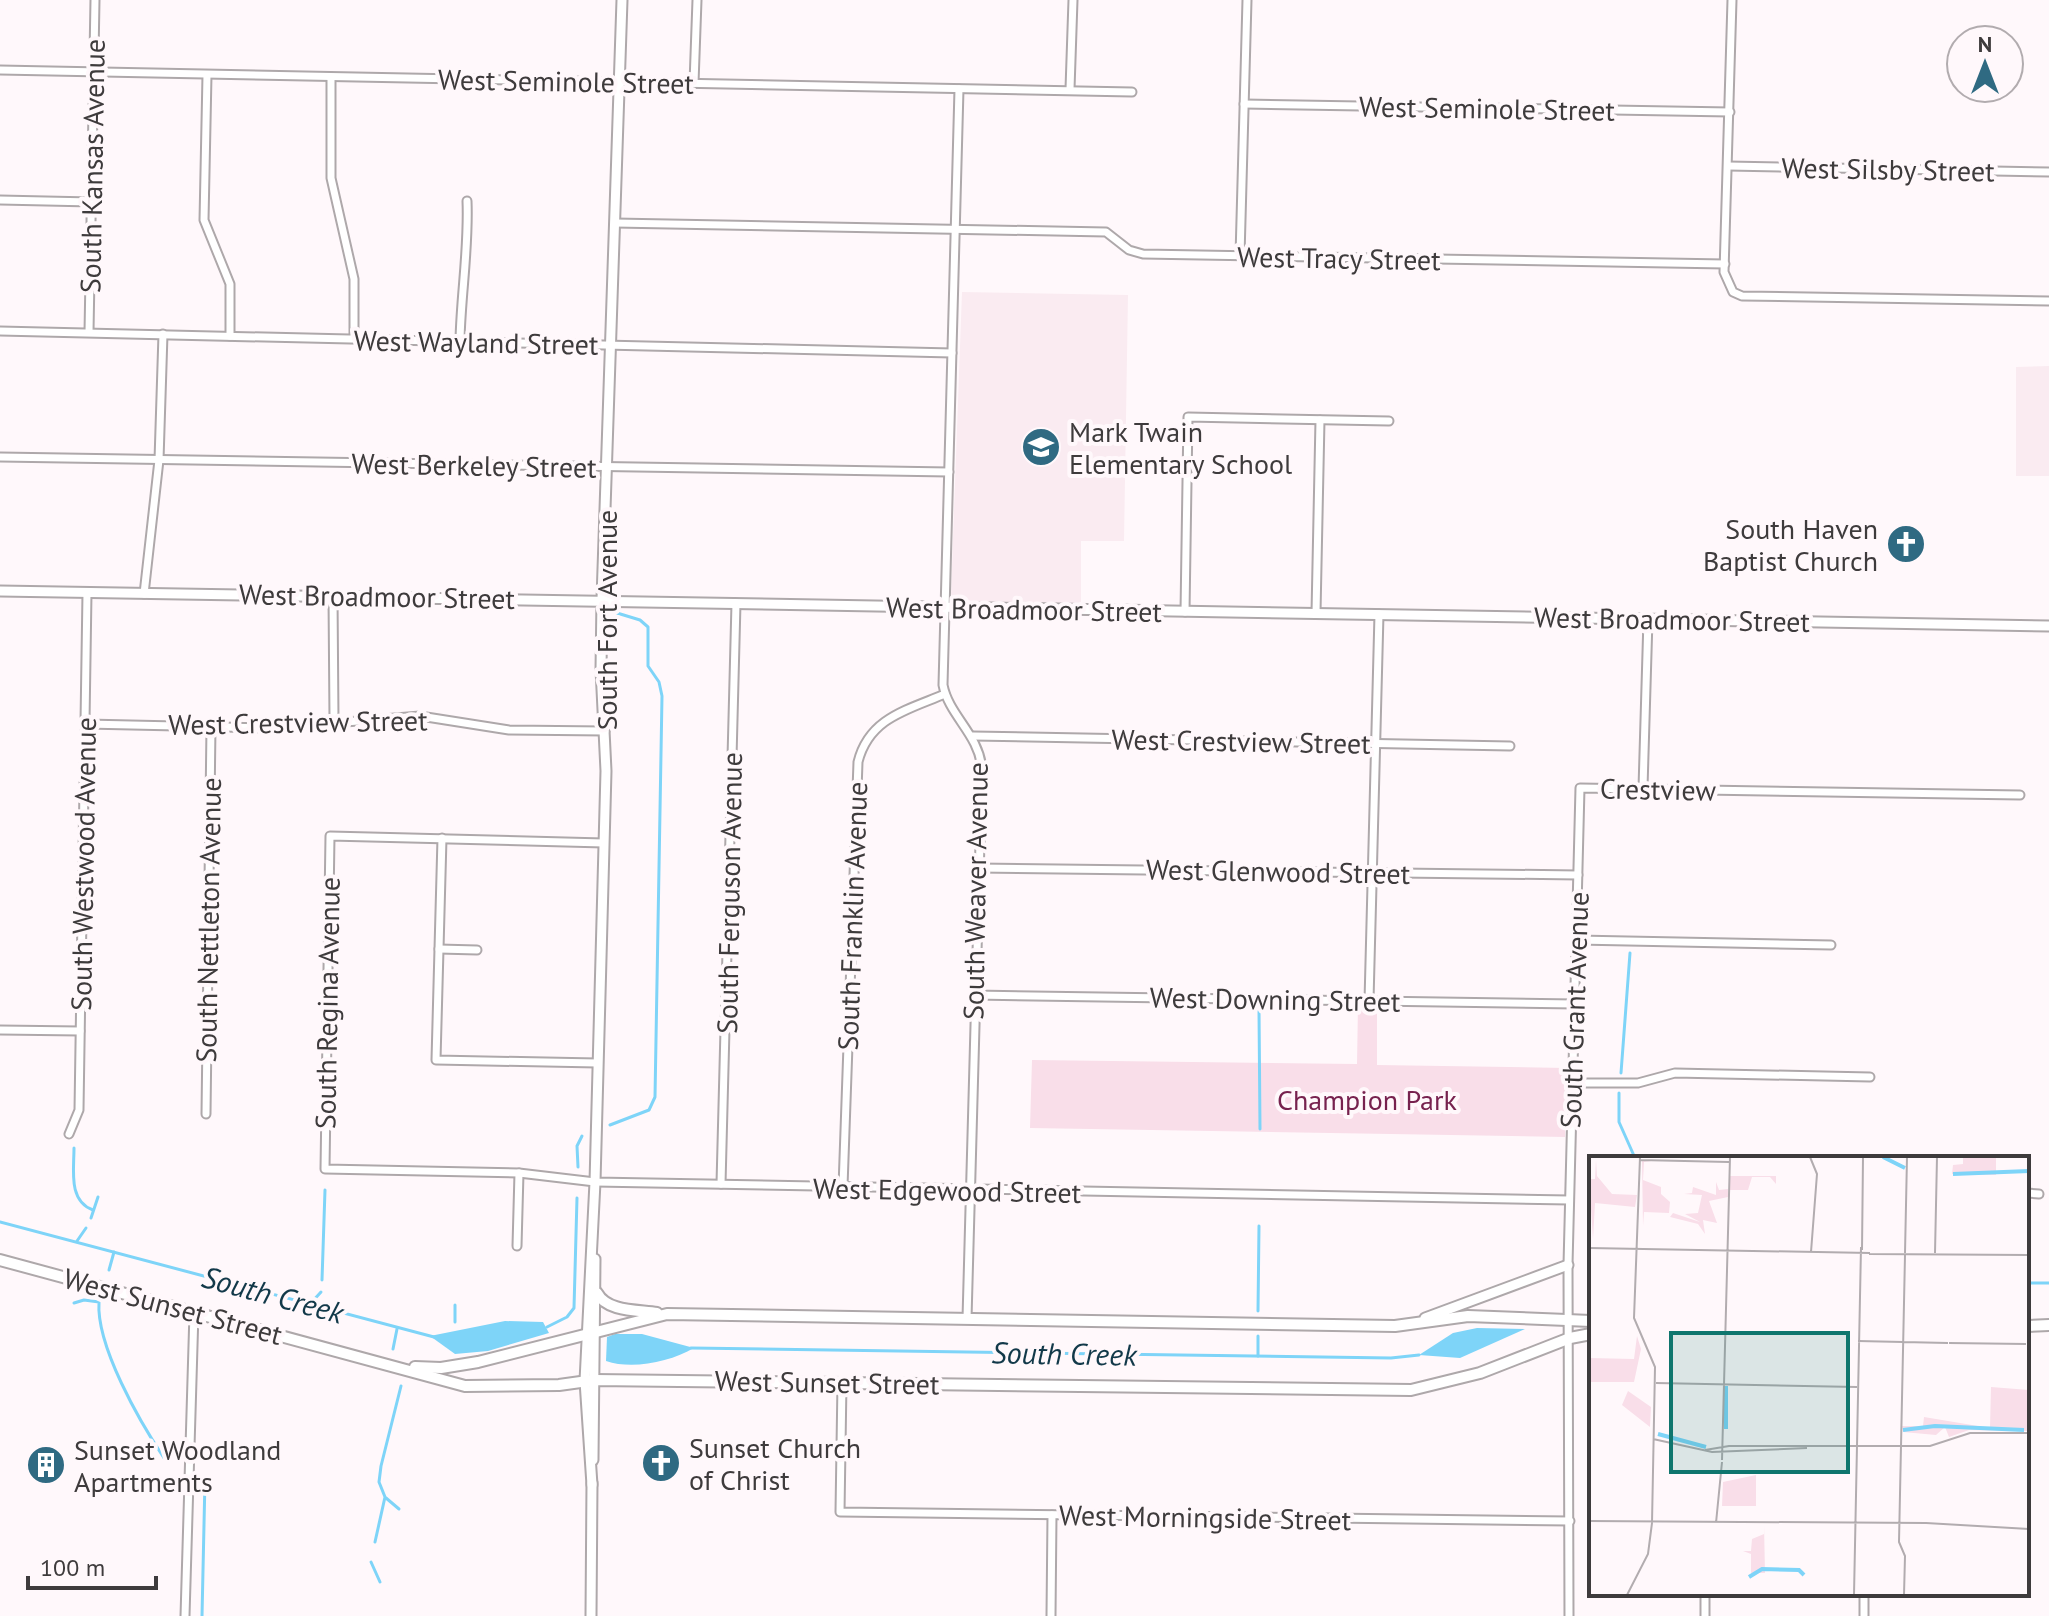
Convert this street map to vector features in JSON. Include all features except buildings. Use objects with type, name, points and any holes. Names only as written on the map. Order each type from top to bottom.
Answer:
[{"type":"main road","name":"West Sunset Street","points":[[0,1260],[465,1386],[559,1385],[590,1380],[1411,1390],[1480,1373],[1570,1338],[1589,1334]]},
{"type":"main road","points":[[597,1293],[603,1302],[615,1307],[667,1314]]},
{"type":"main road","name":"West Sunset Street","points":[[393,1365],[441,1368],[478,1362],[667,1314],[1395,1326],[1468,1316],[1589,1321]]},
{"type":"main road","points":[[2029,1326],[2049,1325]]},
{"type":"street","name":"South Kansas Avenue","points":[[89,332],[95,0]]},
{"type":"street","name":"South Fort Avenue","points":[[591,1616],[590,1380],[604,843],[602,599],[622,0]]},
{"type":"street","points":[[694,83],[697,0]]},
{"type":"street","points":[[1070,89],[1073,0]]},
{"type":"street","points":[[1240,256],[1247,0]]},
{"type":"street","points":[[1732,0],[1725,264],[1726,283],[1733,292],[1742,296],[2049,301]]},
{"type":"street","name":"West Seminole Street","points":[[0,70],[1132,92]]},
{"type":"street","points":[[207,75],[204,220],[230,284],[230,336]]},
{"type":"street","points":[[331,77],[331,178],[354,279],[354,338]]},
{"type":"street","points":[[945,694],[944,608],[959,89]]},
{"type":"street","name":"West Seminole Street","points":[[1244,104],[1730,112]]},
{"type":"street","name":"West Silsby Street","points":[[1728,166],[2049,172]]},
{"type":"street","points":[[0,200],[92,202]]},
{"type":"street","points":[[460,340],[461,280],[468,233],[467,201]]},
{"type":"street","name":"West Tracy Street","points":[[615,223],[1106,232],[1138,254],[1725,264]]},
{"type":"street","name":"West Wayland Street","points":[[0,331],[952,353]]},
{"type":"street","points":[[144,594],[159,460],[163,334]]},
{"type":"street","points":[[1185,612],[1188,417],[1389,421]]},
{"type":"street","points":[[1316,613],[1320,420]]},
{"type":"street","name":"West Berkeley Street","points":[[0,457],[949,472]]},
{"type":"street","name":"West Broadmoor Street","points":[[0,591],[2049,626]]},
{"type":"street","name":"South Westwood Avenue","points":[[69,1134],[79,1110],[87,593]]},
{"type":"street","points":[[333,596],[334,720]]},
{"type":"street","name":"South Ferguson Avenue","points":[[721,1184],[736,603]]},
{"type":"street","points":[[1369,1001],[1379,614]]},
{"type":"street","points":[[1643,788],[1648,619]]},
{"type":"street","name":"South Weaver Avenue","points":[[945,694],[973,736],[982,769],[968,1191],[967,1319]]},
{"type":"street","name":"South Franklin Avenue","points":[[843,1187],[858,762],[866,740],[881,723],[945,694]]},
{"type":"street","name":"West Crestview Street","points":[[86,724],[271,728],[334,720],[420,716],[509,730],[605,731]]},
{"type":"street","name":"South Nettleton Avenue","points":[[206,1114],[211,727]]},
{"type":"street","name":"West Crestview Street","points":[[973,736],[1510,746]]},
{"type":"street","name":"Crestview","points":[[1580,788],[2020,795]]},
{"type":"street","name":"South Grant Avenue","points":[[1569,1616],[1568,1265],[1580,788]]},
{"type":"street","name":"South Regina Avenue","points":[[325,1169],[330,836],[442,838]]},
{"type":"street","points":[[597,1063],[436,1060],[442,838],[604,843]]},
{"type":"street","name":"West Glenwood Street","points":[[978,868],[1578,875]]},
{"type":"street","points":[[1577,940],[1831,945]]},
{"type":"street","points":[[439,949],[477,950]]},
{"type":"street","name":"West Downing Street","points":[[974,995],[1575,1004]]},
{"type":"street","points":[[0,1030],[80,1031]]},
{"type":"street","points":[[1572,1083],[1638,1083],[1675,1073],[1870,1077]]},
{"type":"street","name":"West Edgewood Street","points":[[325,1169],[519,1173],[595,1182],[1569,1200]]},
{"type":"street","points":[[517,1246],[519,1173]]},
{"type":"street","points":[[2029,1193],[2039,1194]]},
{"type":"street","name":"South Fort Avenue","points":[[591,1332],[597,1293],[593,1239]]},
{"type":"street","points":[[1395,1326],[1449,1311],[1568,1265]]},
{"type":"street","points":[[185,1616],[190,1336],[194,1312]]},
{"type":"street","name":"West Morningside Street","points":[[842,1382],[840,1512],[1570,1521]]},
{"type":"street","points":[[1051,1616],[1052,1515]]},
{"type":"shaded area","name":"Mark Twain Elementary School","points":[[962,292],[1128,295],[1124,541],[1081,541],[1081,604],[963,602],[954,599],[951,594]]},
{"type":"shaded area","points":[[2049,366],[2049,476],[2016,476],[2016,367]]},
{"type":"green space","name":"Champion Park","points":[[1358,1005],[1377,1007],[1377,1065],[1566,1068],[1565,1137],[1030,1128],[1032,1060],[1357,1064]]},
{"type":"water","points":[[505,1321],[543,1322],[549,1333],[488,1351],[455,1354],[430,1336]]},
{"type":"water","points":[[1477,1328],[1525,1329],[1460,1358],[1419,1355],[1453,1333]]},
{"type":"water","points":[[642,1334],[694,1348],[651,1363],[616,1364],[606,1361],[607,1337]]},
{"type":"waterway","points":[[610,1125],[649,1110],[655,1097],[662,696],[659,682],[648,666],[648,627],[640,620],[617,613]]},
{"type":"waterway","points":[[1621,1073],[1630,953]]},
{"type":"waterway","points":[[1259,1010],[1260,1129]]},
{"type":"waterway","points":[[1619,1093],[1619,1122],[1634,1156]]},
{"type":"waterway","points":[[578,1167],[577,1146],[582,1136]]},
{"type":"waterway","points":[[74,1148],[76,1192],[79,1200],[93,1210]]},
{"type":"waterway","points":[[322,1280],[325,1190]]},
{"type":"waterway","points":[[91,1218],[98,1197]]},
{"type":"waterway","points":[[547,1327],[567,1317],[574,1308],[577,1198]]},
{"type":"waterway","name":"South Creek","points":[[0,1222],[434,1337]]},
{"type":"waterway","points":[[1258,1311],[1259,1226]]},
{"type":"waterway","points":[[77,1241],[86,1228]]},
{"type":"waterway","points":[[109,1270],[114,1252]]},
{"type":"waterway","name":"South Creek","points":[[2029,1283],[2049,1283]]},
{"type":"waterway","points":[[310,1304],[321,1292]]},
{"type":"waterway","points":[[74,1303],[84,1300],[99,1302],[105,1340],[121,1383],[164,1458]]},
{"type":"waterway","points":[[455,1305],[455,1322]]},
{"type":"waterway","points":[[393,1349],[397,1329]]},
{"type":"waterway","points":[[1258,1336],[1258,1356]]},
{"type":"waterway","name":"South Creek","points":[[691,1348],[1391,1358],[1419,1355]]},
{"type":"waterway","points":[[375,1542],[385,1497],[379,1482],[381,1466],[401,1386]]},
{"type":"waterway","points":[[202,1616],[205,1479]]},
{"type":"waterway","points":[[386,1498],[399,1509]]},
{"type":"waterway","points":[[371,1562],[380,1582]]},
{"type":"place","name":"Mark Twain Elementary School","points":[[1041,447]]},
{"type":"place","name":"South Haven Baptist Church","points":[[1906,544]]},
{"type":"place","name":"Sunset Church of Christ","points":[[661,1463]]},
{"type":"place","name":"Sunset Woodland Apartments","points":[[46,1465]]}]
